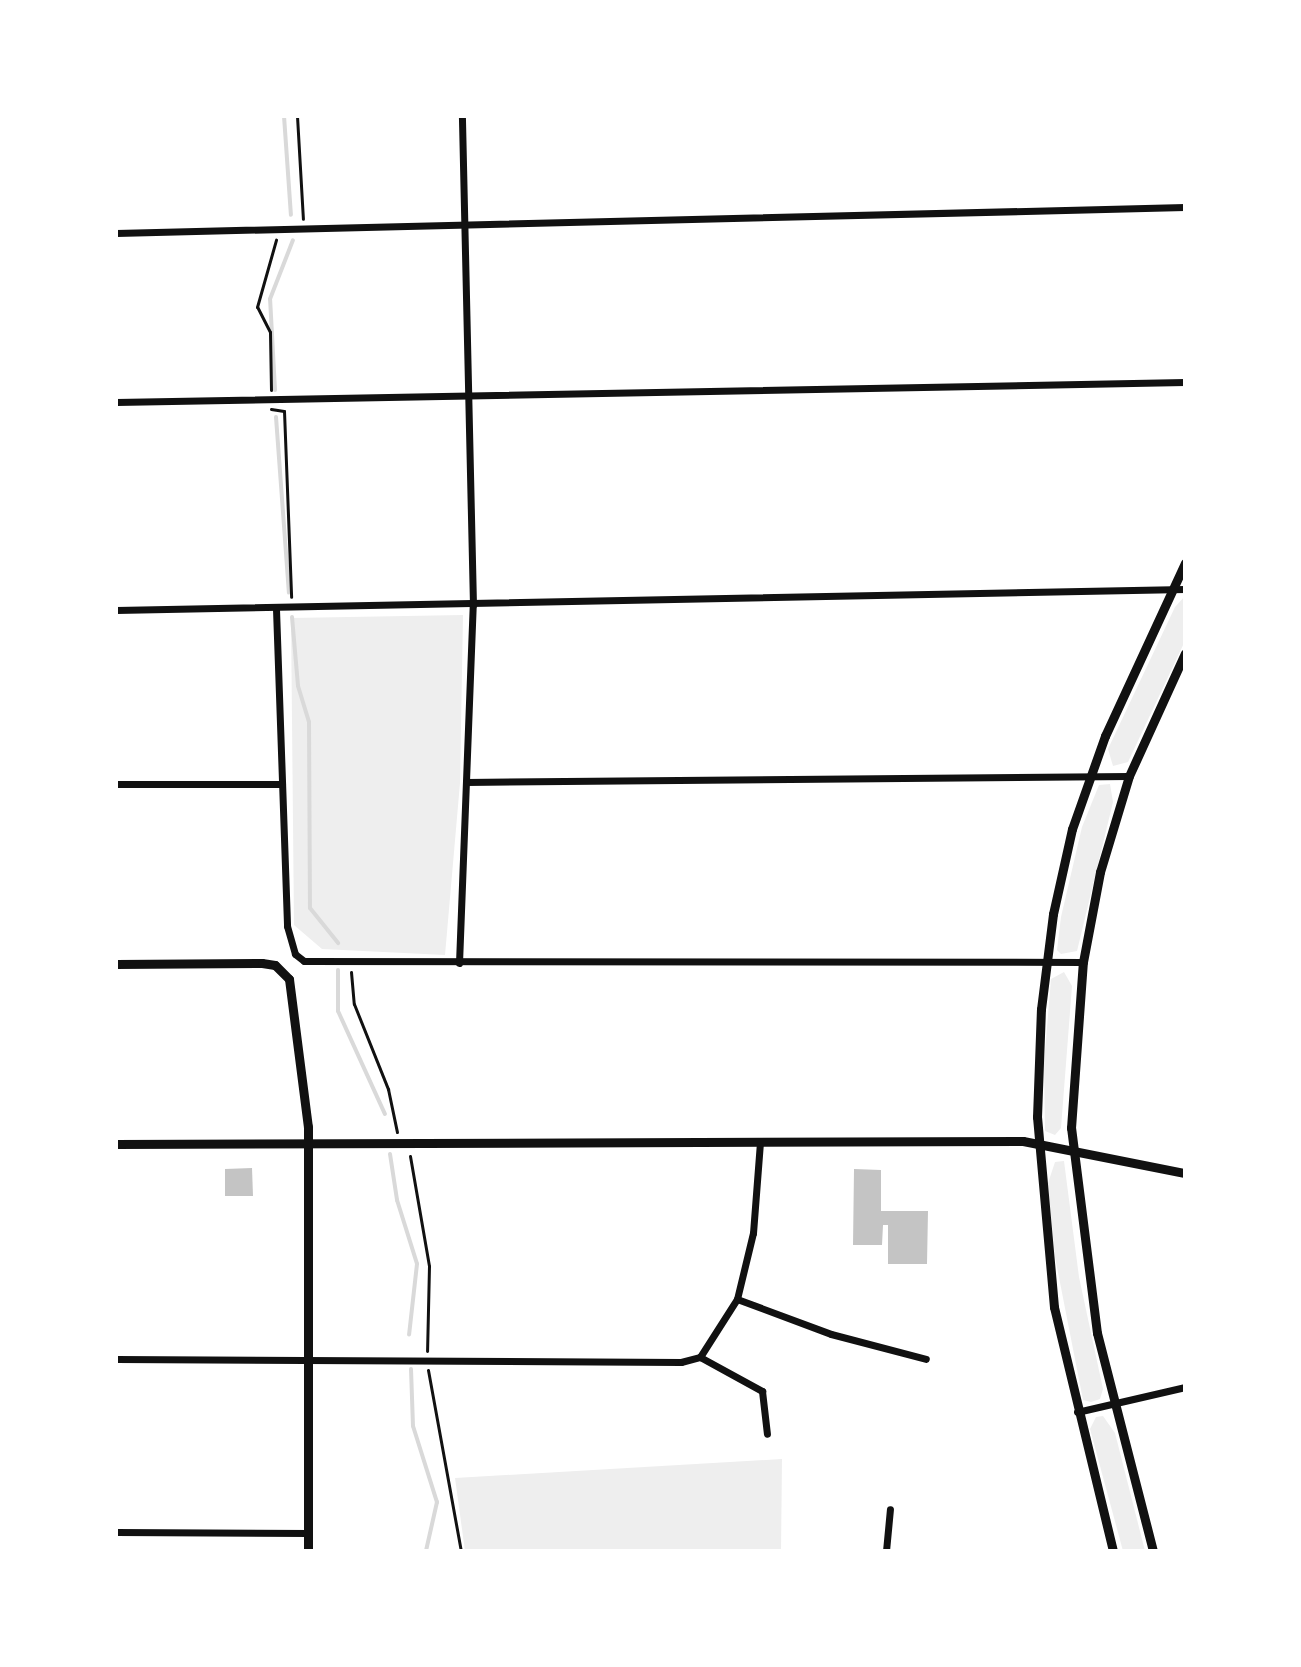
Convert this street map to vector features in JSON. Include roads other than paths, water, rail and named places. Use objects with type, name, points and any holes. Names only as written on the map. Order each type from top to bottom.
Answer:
[{"type":"street","points":[[459,963],[473,605],[462,116]]},
{"type":"street","points":[[116,233],[1185,207]]},
{"type":"street","points":[[116,402],[271,403],[1185,382]]},
{"type":"street","points":[[1113,1551],[1054,1307],[1039,1144],[1037,1067],[1046,964],[1062,868],[1091,773],[1180,589],[1185,563]]},
{"type":"street","points":[[116,610],[292,609],[1180,589]]},
{"type":"street","points":[[276,609],[289,940],[304,961],[1083,962]]},
{"type":"street","points":[[1153,1551],[1114,1403],[1087,1274],[1073,1150],[1075,1042],[1083,962],[1100,872],[1129,776],[1185,653]]},
{"type":"street","points":[[466,782],[1091,773],[1129,776]]},
{"type":"street","points":[[116,784],[282,784]]},
{"type":"street","points":[[116,964],[262,963],[275,965],[289,979],[307,1110],[308,1551]]},
{"type":"street","points":[[116,1144],[760,1141],[1039,1144],[1185,1173]]},
{"type":"street","points":[[116,1359],[681,1362],[700,1357],[737,1299],[753,1233],[760,1141]]},
{"type":"street","points":[[737,1299],[831,1334],[926,1359]]},
{"type":"street","points":[[700,1357],[762,1391],[767,1434]]},
{"type":"street","points":[[1077,1412],[1185,1387]]},
{"type":"street","points":[[886,1551],[890,1509]]},
{"type":"street","points":[[116,1532],[309,1533]]},
{"type":"waterway","points":[[284,116],[291,215]]},
{"type":"waterway","points":[[275,390],[270,299],[293,240]]},
{"type":"waterway","points":[[276,417],[289,593]]},
{"type":"waterway","points":[[292,617],[298,686],[309,722],[310,908],[338,943]]},
{"type":"waterway","points":[[338,970],[338,1011],[385,1114]]},
{"type":"waterway","points":[[390,1154],[397,1200],[417,1264],[409,1335]]},
{"type":"waterway","points":[[411,1369],[413,1426],[437,1502],[426,1551]]}]
